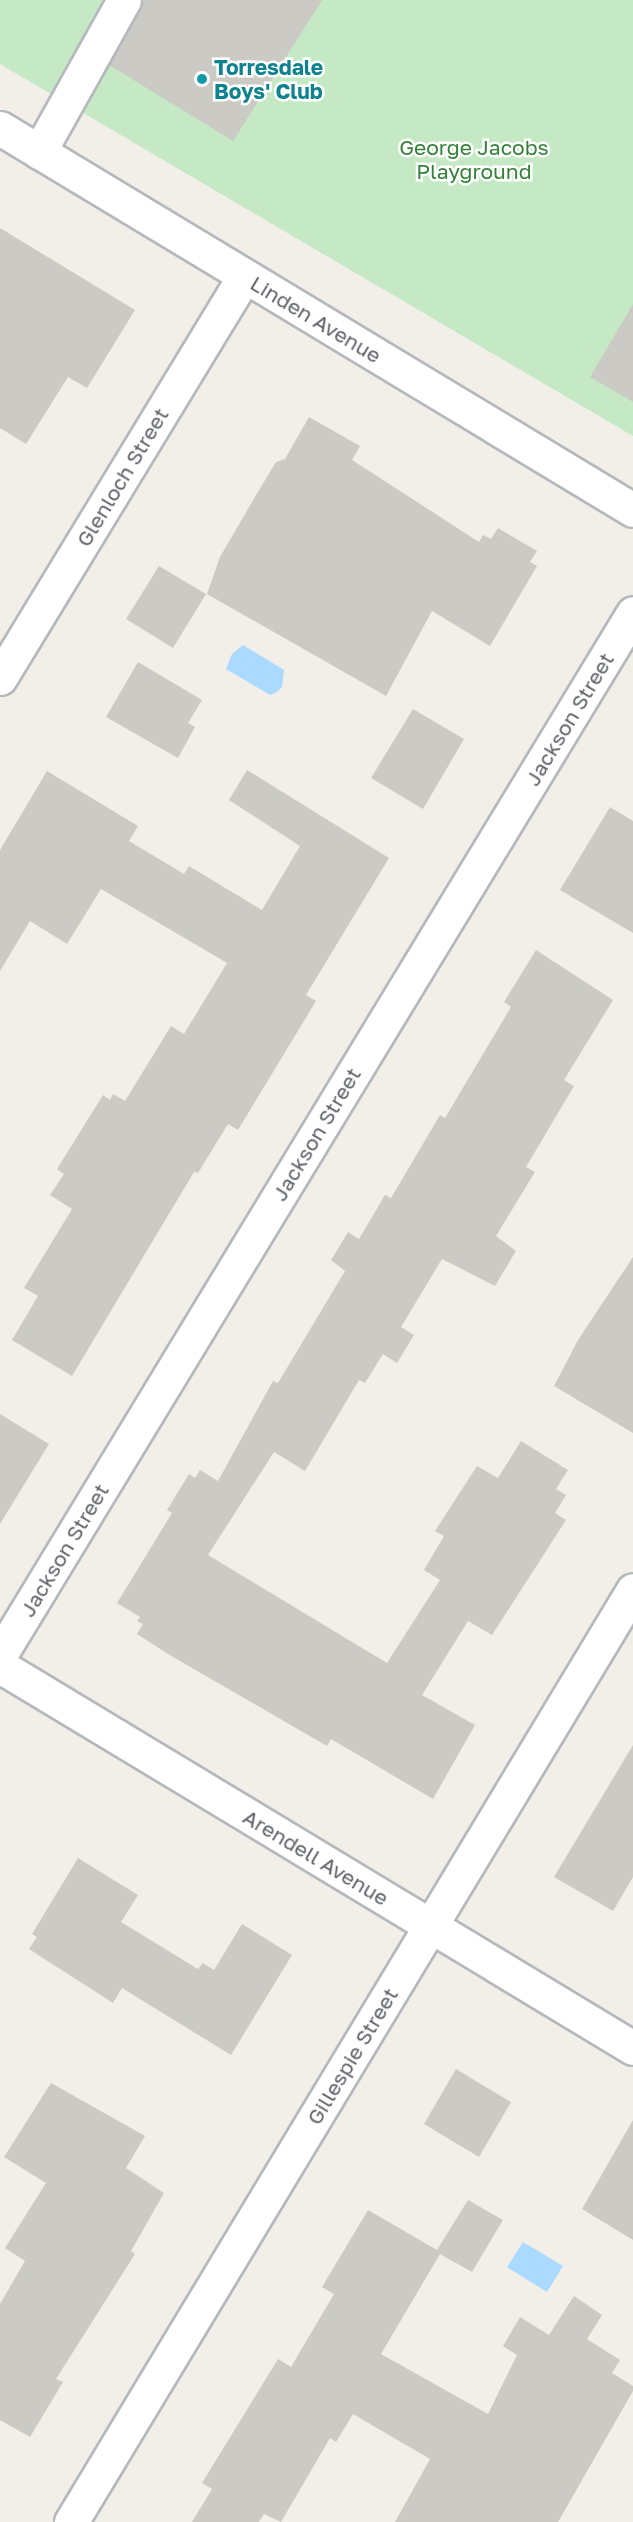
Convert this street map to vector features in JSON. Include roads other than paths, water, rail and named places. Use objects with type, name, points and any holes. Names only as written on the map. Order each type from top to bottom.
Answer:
[{"type":"street","points":[[39,152],[124,0]]},
{"type":"street","name":"Linden Avenue","points":[[0,128],[633,510]]},
{"type":"street","name":"Glenloch Street","points":[[0,678],[244,276]]},
{"type":"street","name":"Jackson Street","points":[[0,1655],[633,614]]},
{"type":"street","name":"Gillespie Street","points":[[71,2522],[633,1590]]},
{"type":"street","name":"Arendell Avenue","points":[[0,1666],[633,2048]]},
{"type":"water","points":[[243,645],[284,670],[282,687],[277,692],[270,695],[226,669],[232,654]]},
{"type":"water","points":[[523,2242],[563,2266],[547,2292],[507,2267]]},
{"type":"place","name":"Torresdale Boys' Club","points":[[202,79]]},
{"type":"park label","name":"George Jacobs Playground","points":[[474,159]]}]
